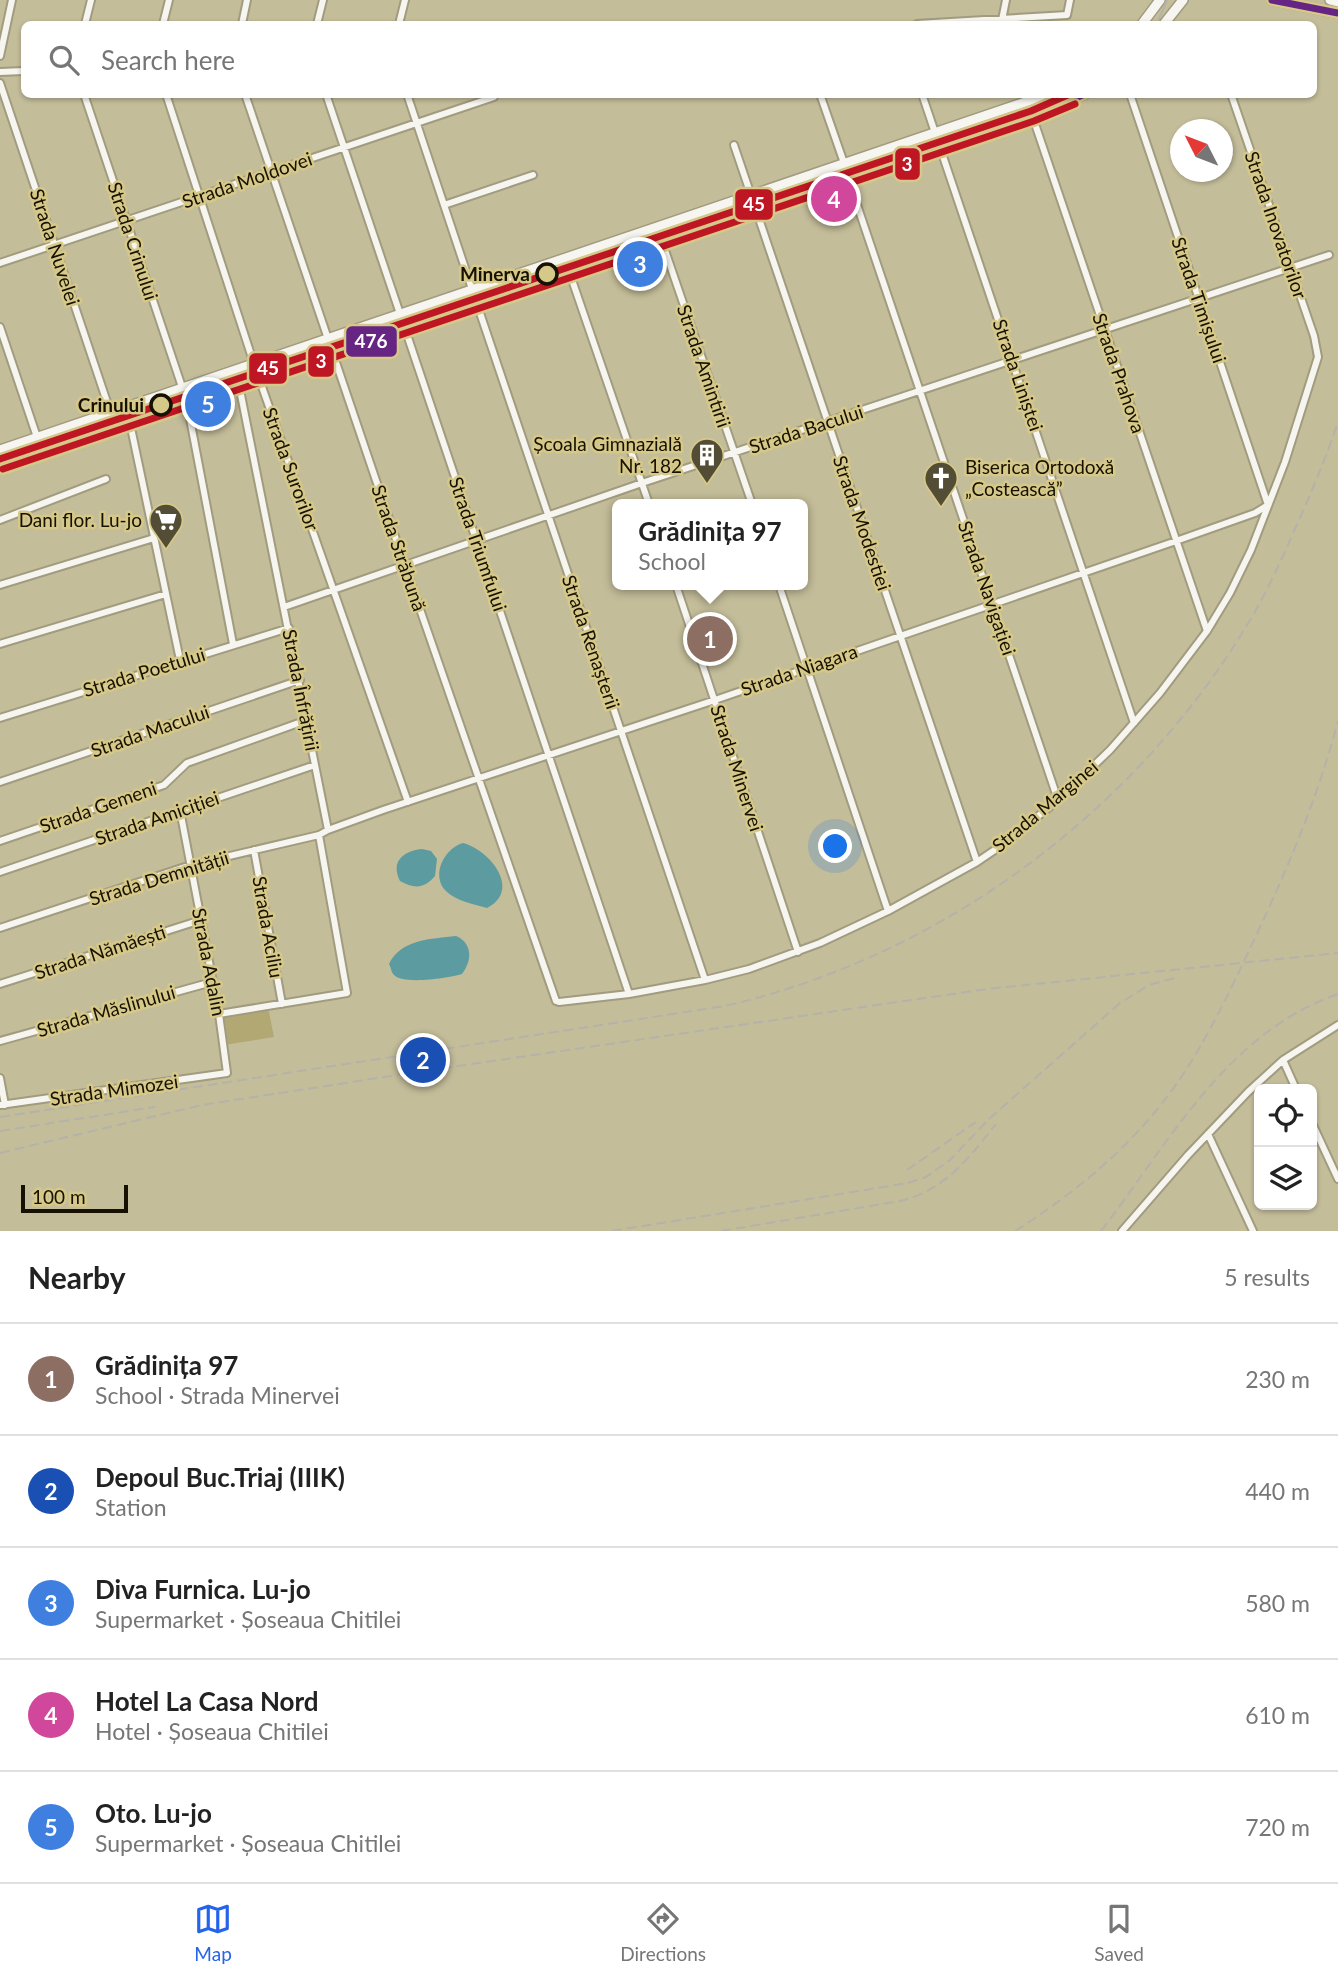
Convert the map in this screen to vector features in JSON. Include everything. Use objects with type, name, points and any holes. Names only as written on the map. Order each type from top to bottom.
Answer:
[{"type":"main road","points":[[1144,21],[1160,0]]},
{"type":"main road","points":[[1166,21],[1182,0]]},
{"type":"main road","points":[[1272,0],[1338,13]]},
{"type":"main road","points":[[1330,0],[1338,2]]},
{"type":"main road","points":[[0,466],[187,404],[259,377],[399,314],[935,133],[1028,98]]},
{"type":"main road","points":[[0,450],[254,364],[404,328],[570,274],[1075,98]]},
{"type":"street","points":[[0,56],[12,0]]},
{"type":"street","points":[[86,21],[91,0]]},
{"type":"street","points":[[164,21],[169,0]]},
{"type":"street","points":[[243,21],[247,0]]},
{"type":"street","points":[[318,21],[323,0]]},
{"type":"street","points":[[401,21],[405,0]]},
{"type":"street","points":[[1003,21],[1006,0]]},
{"type":"street","points":[[1012,21],[1067,15],[1070,0]]},
{"type":"street","points":[[0,72],[21,71]]},
{"type":"street","name":"Strada Nuvelei","points":[[0,83],[110,411]]},
{"type":"street","name":"Strada Crinului","points":[[85,98],[182,387]]},
{"type":"street","name":"Strada Surorilor","points":[[167,98],[254,364],[408,802]]},
{"type":"street","name":"Strada Străbună","points":[[246,98],[556,1001]]},
{"type":"street","name":"Strada Triumfului","points":[[327,98],[629,995]]},
{"type":"street","points":[[408,98],[472,289]]},
{"type":"street","name":"Strada Moldovei","points":[[0,263],[491,98]]},
{"type":"street","points":[[821,98],[844,163]]},
{"type":"street","points":[[923,98],[935,133]]},
{"type":"street","name":"Strada Timișului","points":[[1131,98],[1268,505]]},
{"type":"street","name":"Strada Inovatorilor","points":[[1232,98],[1314,336],[1318,357]]},
{"type":"street","name":"Strada Prahova","points":[[1032,115],[1207,631]]},
{"type":"street","name":"Strada Liniștei","points":[[935,133],[1134,723]]},
{"type":"street","name":"Strada Modestiei","points":[[734,145],[977,862]]},
{"type":"street","points":[[444,205],[533,175]]},
{"type":"street","name":"Strada Navigației","points":[[848,178],[1058,800]]},
{"type":"street","name":"Strada Amintirii","points":[[657,227],[749,499]]},
{"type":"street","name":"Strada Bacului","points":[[285,607],[642,483],[1329,255]]},
{"type":"street","points":[[570,274],[647,499]]},
{"type":"street","name":"Strada Renașterii","points":[[477,304],[705,980]]},
{"type":"street","points":[[0,327],[42,452]]},
{"type":"street","name":"Strada Marginei","points":[[556,1001],[629,995],[749,970],[843,934],[977,862],[1005,844],[1058,800],[1134,723],[1184,663],[1230,593],[1285,462],[1318,357]]},
{"type":"street","name":"Strada Înfrățirii","points":[[239,384],[328,830]]},
{"type":"street","points":[[187,404],[233,644]]},
{"type":"street","points":[[130,423],[180,660]]},
{"type":"street","points":[[0,520],[106,479]]},
{"type":"street","name":"Strada Niagara","points":[[328,830],[1176,541],[1255,513],[1268,505]]},
{"type":"street","points":[[0,585],[154,538]]},
{"type":"street","name":"Strada Minervei","points":[[678,590],[798,952]]},
{"type":"street","points":[[781,590],[888,911]]},
{"type":"street","points":[[0,644],[166,594]]},
{"type":"street","name":"Strada Poetului","points":[[0,718],[289,628]]},
{"type":"street","name":"Strada Macului","points":[[0,782],[300,680]]},
{"type":"street","name":"Strada Gemeni","points":[[0,841],[164,785],[187,763],[307,720]]},
{"type":"street","name":"Strada Amiciției","points":[[0,872],[315,765]]},
{"type":"street","name":"Strada Adalin","points":[[180,810],[219,1014],[227,1073]]},
{"type":"street","points":[[219,1014],[347,993],[319,835],[328,830]]},
{"type":"street","name":"Strada Demnității","points":[[0,928],[191,866],[319,835]]},
{"type":"street","name":"Strada Aciliu","points":[[254,850],[282,1004]]},
{"type":"street","name":"Strada Nămăești","points":[[0,984],[201,920]]},
{"type":"street","name":"Strada Măslinului","points":[[0,1041],[212,982]]},
{"type":"street","points":[[1122,1231],[1208,1134],[1283,1060],[1338,1025]]},
{"type":"street","points":[[1283,1060],[1294,1084]]},
{"type":"street","name":"Strada Mimozei","points":[[2,1105],[227,1073]]},
{"type":"street","points":[[0,1078],[2,1105]]},
{"type":"street","points":[[1208,1134],[1253,1231]]},
{"type":"street","points":[[1317,1134],[1338,1179]]},
{"type":"shaded area","points":[[268,1007],[274,1037],[224,1045],[219,1014]]},
{"type":"water","points":[[463,843],[473,847],[492,862],[502,881],[502,891],[497,900],[487,908],[455,897],[441,885],[439,877],[445,856]]},
{"type":"water","points":[[422,849],[431,851],[437,859],[435,876],[419,886],[400,881],[397,868],[400,858]]},
{"type":"water","points":[[456,936],[466,943],[469,953],[468,964],[462,974],[437,979],[407,980],[393,974],[389,964],[394,956],[409,945]]},
{"type":"tram line","points":[[1159,19],[1167,0]]},
{"type":"railway","points":[[0,1117],[725,1006],[804,983],[880,953],[953,915],[1022,869],[1086,818],[1145,760],[1198,698],[1253,616],[1303,511],[1338,422]]},
{"type":"railway","points":[[1015,1231],[1107,1162],[1147,1121],[1182,1076],[1224,1002],[1283,875],[1313,800],[1338,721]]},
{"type":"railway","points":[[0,1153],[202,1105],[417,1072],[987,989],[1338,953]]},
{"type":"railway","points":[[612,1231],[908,1183],[926,1177],[950,1160],[990,1118],[1120,1003],[1149,985],[1175,978]]},
{"type":"railway","points":[[1101,1231],[1176,1128],[1232,1063],[1263,1035],[1298,1012],[1338,994]]},
{"type":"railway","points":[[0,1131],[155,1107]]},
{"type":"railway","points":[[907,1170],[976,1122]]},
{"type":"railway","points":[[721,1231],[916,1196],[930,1190],[954,1172],[996,1124]]},
{"type":"transit line","name":"476","points":[[1272,0],[1338,13]]},
{"type":"transit line","name":"45","points":[[0,459],[1031,111],[1061,98]]},
{"type":"transit line","name":"476","points":[[0,466],[558,279],[1076,98]]},
{"type":"transit line","name":"3","points":[[3,469],[1034,121],[1075,104]]},
{"type":"place","name":"Hotel La Casa Nord","points":[[834,199]]},
{"type":"place","name":"Diva Furnica. Lu-jo","points":[[640,264]]},
{"type":"place","name":"Minerva","points":[[547,274]]},
{"type":"place","name":"Oto. Lu-jo","points":[[208,404]]},
{"type":"place","name":"Crinului","points":[[161,405]]},
{"type":"place","name":"Școala Gimnazială Nr. 182","points":[[707,485]]},
{"type":"place","name":"Biserica Ortodoxă „Costească”","points":[[941,508]]},
{"type":"place","name":"Dani flor. Lu-jo","points":[[166,550]]},
{"type":"place","name":"Grădinița 97","points":[[710,639]]},
{"type":"place","name":"Depoul Buc.Triaj (IIIK)","points":[[423,1060]]}]
